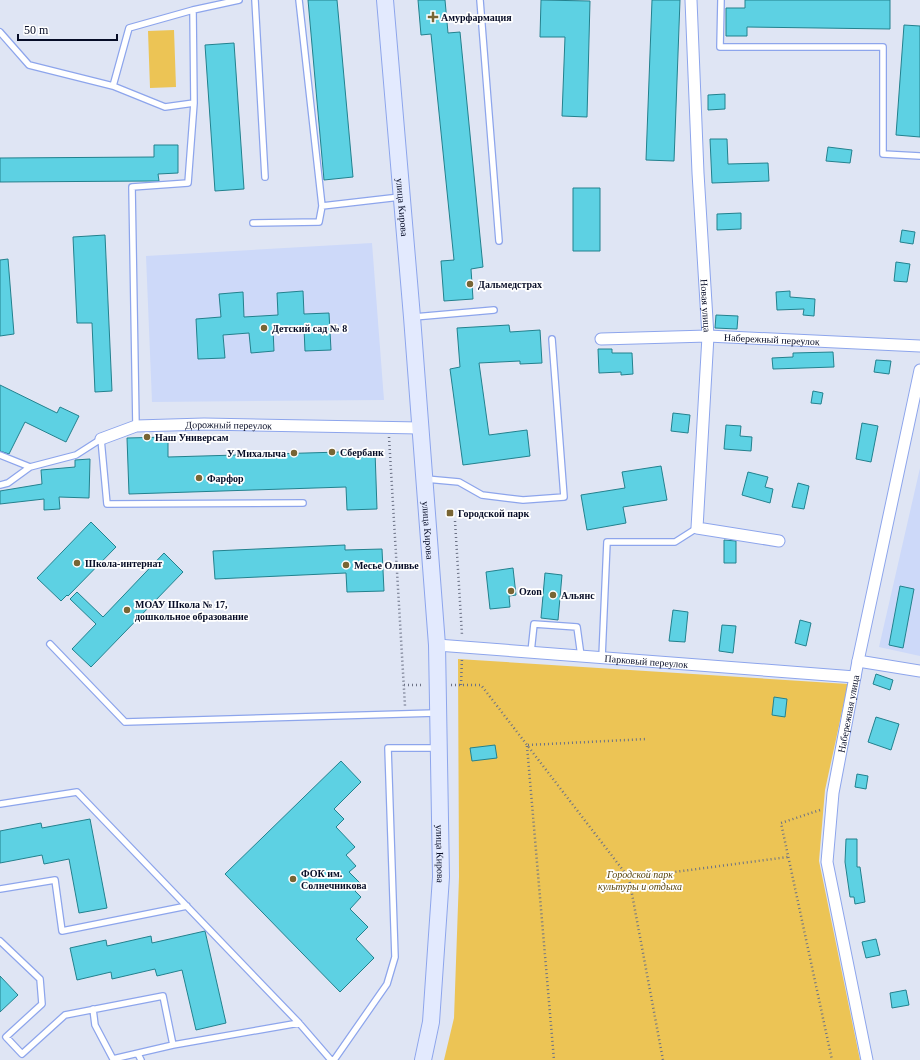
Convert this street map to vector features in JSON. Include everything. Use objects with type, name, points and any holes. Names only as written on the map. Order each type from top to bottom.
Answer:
[{"type":"main road","name":"улица Кирова","points":[[385,0],[412,317],[437,644],[441,877],[431,1022],[423,1060]]},
{"type":"street","name":"Новая улица","points":[[691,0],[698,173],[708,336],[697,528]]},
{"type":"street","name":"Набережный переулок","points":[[601,340],[708,336],[920,346]]},
{"type":"street","name":"Набережная улица","points":[[867,1060],[827,862],[833,793],[858,661],[920,370]]},
{"type":"street","name":"Дорожный переулок","points":[[101,439],[136,426],[204,424],[420,428]]},
{"type":"street","points":[[697,528],[779,541]]},
{"type":"street","name":"Парковый переулок","points":[[437,644],[855,677]]},
{"type":"street","points":[[858,661],[920,671]]},
{"type":"lane","points":[[113,86],[129,28],[193,10],[239,0]]},
{"type":"lane","points":[[255,0],[265,177]]},
{"type":"lane","points":[[253,223],[319,222],[322,206],[300,0]]},
{"type":"lane","points":[[480,0],[499,241]]},
{"type":"lane","points":[[721,0],[720,47],[883,47],[883,154],[920,156]]},
{"type":"lane","points":[[136,426],[132,187],[188,183],[194,102],[193,10]]},
{"type":"lane","points":[[0,32],[29,64],[113,86],[165,107],[194,102]]},
{"type":"lane","points":[[322,206],[401,197]]},
{"type":"lane","points":[[412,317],[494,310]]},
{"type":"lane","points":[[424,479],[459,482],[482,495],[523,500],[564,497],[552,339]]},
{"type":"lane","points":[[101,439],[106,504],[303,503]]},
{"type":"lane","name":"Дорожный переулок","points":[[30,467],[76,455],[101,439]]},
{"type":"lane","points":[[0,455],[30,467]]},
{"type":"lane","points":[[0,485],[8,483],[30,467]]},
{"type":"lane","points":[[602,657],[607,542],[675,542],[697,528]]},
{"type":"lane","points":[[531,652],[534,624],[577,627],[581,656]]},
{"type":"lane","points":[[50,644],[125,722],[438,713]]},
{"type":"lane","points":[[334,1060],[387,984],[395,957],[388,748],[438,748]]},
{"type":"lane","points":[[0,804],[78,792],[299,1023],[331,1060]]},
{"type":"lane","points":[[0,889],[55,880],[62,931],[187,906]]},
{"type":"lane","points":[[0,941],[40,979],[42,1004],[6,1036],[22,1054],[66,1015],[163,996],[174,1046]]},
{"type":"lane","points":[[93,1009],[95,1025],[113,1059],[299,1023]]},
{"type":"lane","points":[[138,1054],[141,1060]]},
{"type":"path","points":[[388,427],[405,714]]},
{"type":"path","points":[[455,521],[462,646],[461,685]]},
{"type":"path","points":[[404,685],[481,685],[629,878],[663,1060]]},
{"type":"path","points":[[527,745],[647,738]]},
{"type":"path","points":[[527,745],[554,1060]]},
{"type":"path","points":[[832,806],[781,823],[832,1060]]},
{"type":"path","points":[[629,878],[788,857]]},
{"type":"shaded area","name":"Детский сад № 8","points":[[372,243],[384,400],[152,402],[146,256]]},
{"type":"shaded area","points":[[920,468],[920,656],[879,647]]},
{"type":"green space","points":[[174,30],[176,87],[150,88],[148,31]]},
{"type":"green space","name":"Городской парк культуры и отдыха","points":[[458,659],[848,684],[825,790],[819,861],[860,1060],[444,1060],[454,1018],[459,877]]},
{"type":"building","points":[[308,0],[337,0],[353,177],[324,180]]},
{"type":"building","points":[[418,0],[445,0],[448,33],[460,32],[483,267],[471,269],[473,299],[444,301],[441,261],[454,260],[431,34],[421,35]]},
{"type":"building","points":[[541,0],[590,1],[587,117],[562,116],[565,37],[540,37]]},
{"type":"building","points":[[652,0],[680,0],[674,161],[646,160]]},
{"type":"building","points":[[745,0],[890,0],[890,29],[747,27],[747,36],[726,36],[726,8],[745,8]]},
{"type":"building","points":[[904,25],[920,26],[920,137],[896,135]]},
{"type":"building","points":[[234,43],[244,189],[215,191],[205,45]]},
{"type":"building","points":[[725,94],[725,109],[708,110],[708,95]]},
{"type":"building","points":[[710,139],[727,139],[728,164],[768,163],[769,181],[712,183]]},
{"type":"building","points":[[154,145],[178,145],[178,173],[158,174],[159,181],[0,182],[0,158],[154,157]]},
{"type":"building","points":[[828,147],[852,150],[850,163],[826,161]]},
{"type":"building","points":[[573,188],[600,188],[600,251],[573,251]]},
{"type":"building","points":[[741,213],[741,229],[717,230],[717,214]]},
{"type":"building","points":[[902,230],[915,232],[913,244],[900,242]]},
{"type":"building","points":[[105,235],[112,391],[95,392],[92,323],[77,323],[73,237]]},
{"type":"building","points":[[8,259],[14,334],[0,336],[0,260]]},
{"type":"building","points":[[896,262],[910,264],[907,282],[894,281]]},
{"type":"building","points":[[303,291],[304,314],[329,313],[331,350],[305,351],[304,328],[273,329],[274,351],[251,353],[249,333],[223,335],[225,358],[198,359],[196,319],[221,317],[219,294],[243,292],[244,317],[278,315],[277,293]]},
{"type":"building","points":[[790,291],[790,297],[815,299],[814,316],[803,315],[804,309],[777,310],[776,292]]},
{"type":"building","points":[[716,315],[738,316],[737,329],[715,328]]},
{"type":"building","points":[[509,325],[510,332],[540,330],[542,363],[520,364],[520,361],[479,363],[489,435],[527,430],[530,456],[463,465],[450,369],[460,367],[457,328]]},
{"type":"building","points":[[598,349],[612,349],[612,353],[632,353],[633,374],[621,375],[621,372],[599,373]]},
{"type":"building","points":[[833,352],[834,367],[773,369],[772,358],[793,357],[793,353]]},
{"type":"building","points":[[876,360],[891,361],[889,374],[874,372]]},
{"type":"building","points":[[0,385],[57,413],[60,407],[79,416],[66,442],[25,422],[9,454],[0,451]]},
{"type":"building","points":[[813,391],[823,393],[821,404],[811,403]]},
{"type":"building","points":[[673,413],[690,415],[688,433],[671,431]]},
{"type":"building","points":[[862,423],[878,426],[871,462],[856,459]]},
{"type":"building","points":[[726,425],[741,426],[740,436],[752,437],[751,451],[724,449]]},
{"type":"building","points":[[168,437],[168,457],[375,451],[377,509],[347,510],[346,487],[129,494],[127,438]]},
{"type":"building","points":[[90,459],[89,498],[59,497],[60,509],[44,510],[44,499],[0,504],[0,491],[42,484],[41,470],[75,467],[75,460]]},
{"type":"building","points":[[661,466],[667,500],[623,507],[626,523],[587,530],[581,495],[625,488],[622,472]]},
{"type":"building","points":[[748,472],[768,477],[765,487],[773,489],[770,503],[742,495]]},
{"type":"building","points":[[798,483],[809,486],[804,509],[792,507]]},
{"type":"building","name":"Школа-интернат","points":[[91,522],[116,547],[68,596],[67,595],[61,601],[37,578]]},
{"type":"building","points":[[724,540],[736,541],[736,563],[724,563]]},
{"type":"building","points":[[345,545],[345,550],[382,549],[384,591],[347,592],[346,573],[215,579],[213,551]]},
{"type":"building","name":"МОАУ Школа № 17, дошкольное образование","points":[[164,553],[183,572],[91,667],[72,649],[96,624],[70,599],[77,592],[103,617]]},
{"type":"building","points":[[513,568],[516,595],[509,596],[510,607],[490,609],[486,572]]},
{"type":"building","points":[[545,573],[562,575],[558,620],[541,618]]},
{"type":"building","points":[[900,586],[914,589],[903,648],[889,645]]},
{"type":"building","points":[[673,610],[688,612],[685,642],[669,641]]},
{"type":"building","points":[[800,620],[811,623],[806,646],[795,643]]},
{"type":"building","points":[[722,625],[736,626],[733,653],[719,651]]},
{"type":"building","points":[[876,674],[893,680],[890,690],[873,684]]},
{"type":"building","points":[[774,697],[787,699],[785,717],[772,715]]},
{"type":"building","points":[[876,717],[899,724],[891,750],[868,742]]},
{"type":"building","points":[[495,745],[497,758],[472,761],[470,748]]},
{"type":"building","name":"ФОК им. Солнечникова","points":[[341,761],[361,782],[334,809],[344,819],[336,827],[355,847],[346,855],[356,866],[349,872],[361,884],[355,891],[361,897],[350,909],[368,927],[356,939],[374,958],[340,992],[225,874]]},
{"type":"building","points":[[857,774],[868,776],[866,789],[855,787]]},
{"type":"building","points":[[90,819],[107,908],[79,913],[69,859],[44,864],[42,855],[0,863],[0,831],[41,823],[42,828]]},
{"type":"building","points":[[846,839],[857,839],[857,867],[860,867],[865,902],[855,904],[854,897],[850,897],[845,862]]},
{"type":"building","points":[[205,931],[226,1023],[196,1030],[182,970],[157,976],[155,969],[112,979],[111,972],[77,980],[70,948],[106,940],[107,946],[151,936],[152,943]]},
{"type":"building","points":[[876,939],[880,955],[866,958],[862,942]]},
{"type":"building","points":[[0,976],[18,995],[0,1012]]},
{"type":"building","points":[[906,990],[909,1005],[892,1008],[890,993]]},
{"type":"place","name":"Амурфармация","points":[[433,17]]},
{"type":"place","name":"Дальмедстрах","points":[[470,284]]},
{"type":"place","name":"Детский сад № 8","points":[[264,328]]},
{"type":"place","name":"Наш Универсам","points":[[147,437]]},
{"type":"place","name":"Сбербанк","points":[[332,452]]},
{"type":"place","name":"У Михалыча","points":[[294,453]]},
{"type":"place","name":"Фарфор","points":[[199,478]]},
{"type":"place","name":"Городской парк","points":[[450,513]]},
{"type":"place","name":"Школа-интернат","points":[[77,563]]},
{"type":"place","name":"Месье Оливье","points":[[346,565]]},
{"type":"place","name":"Ozon","points":[[511,591]]},
{"type":"place","name":"Альянс","points":[[553,595]]},
{"type":"place","name":"МОАУ Школа № 17, дошкольное образование","points":[[127,610]]},
{"type":"place","name":"ФОК им. Солнечникова","points":[[293,879]]}]
